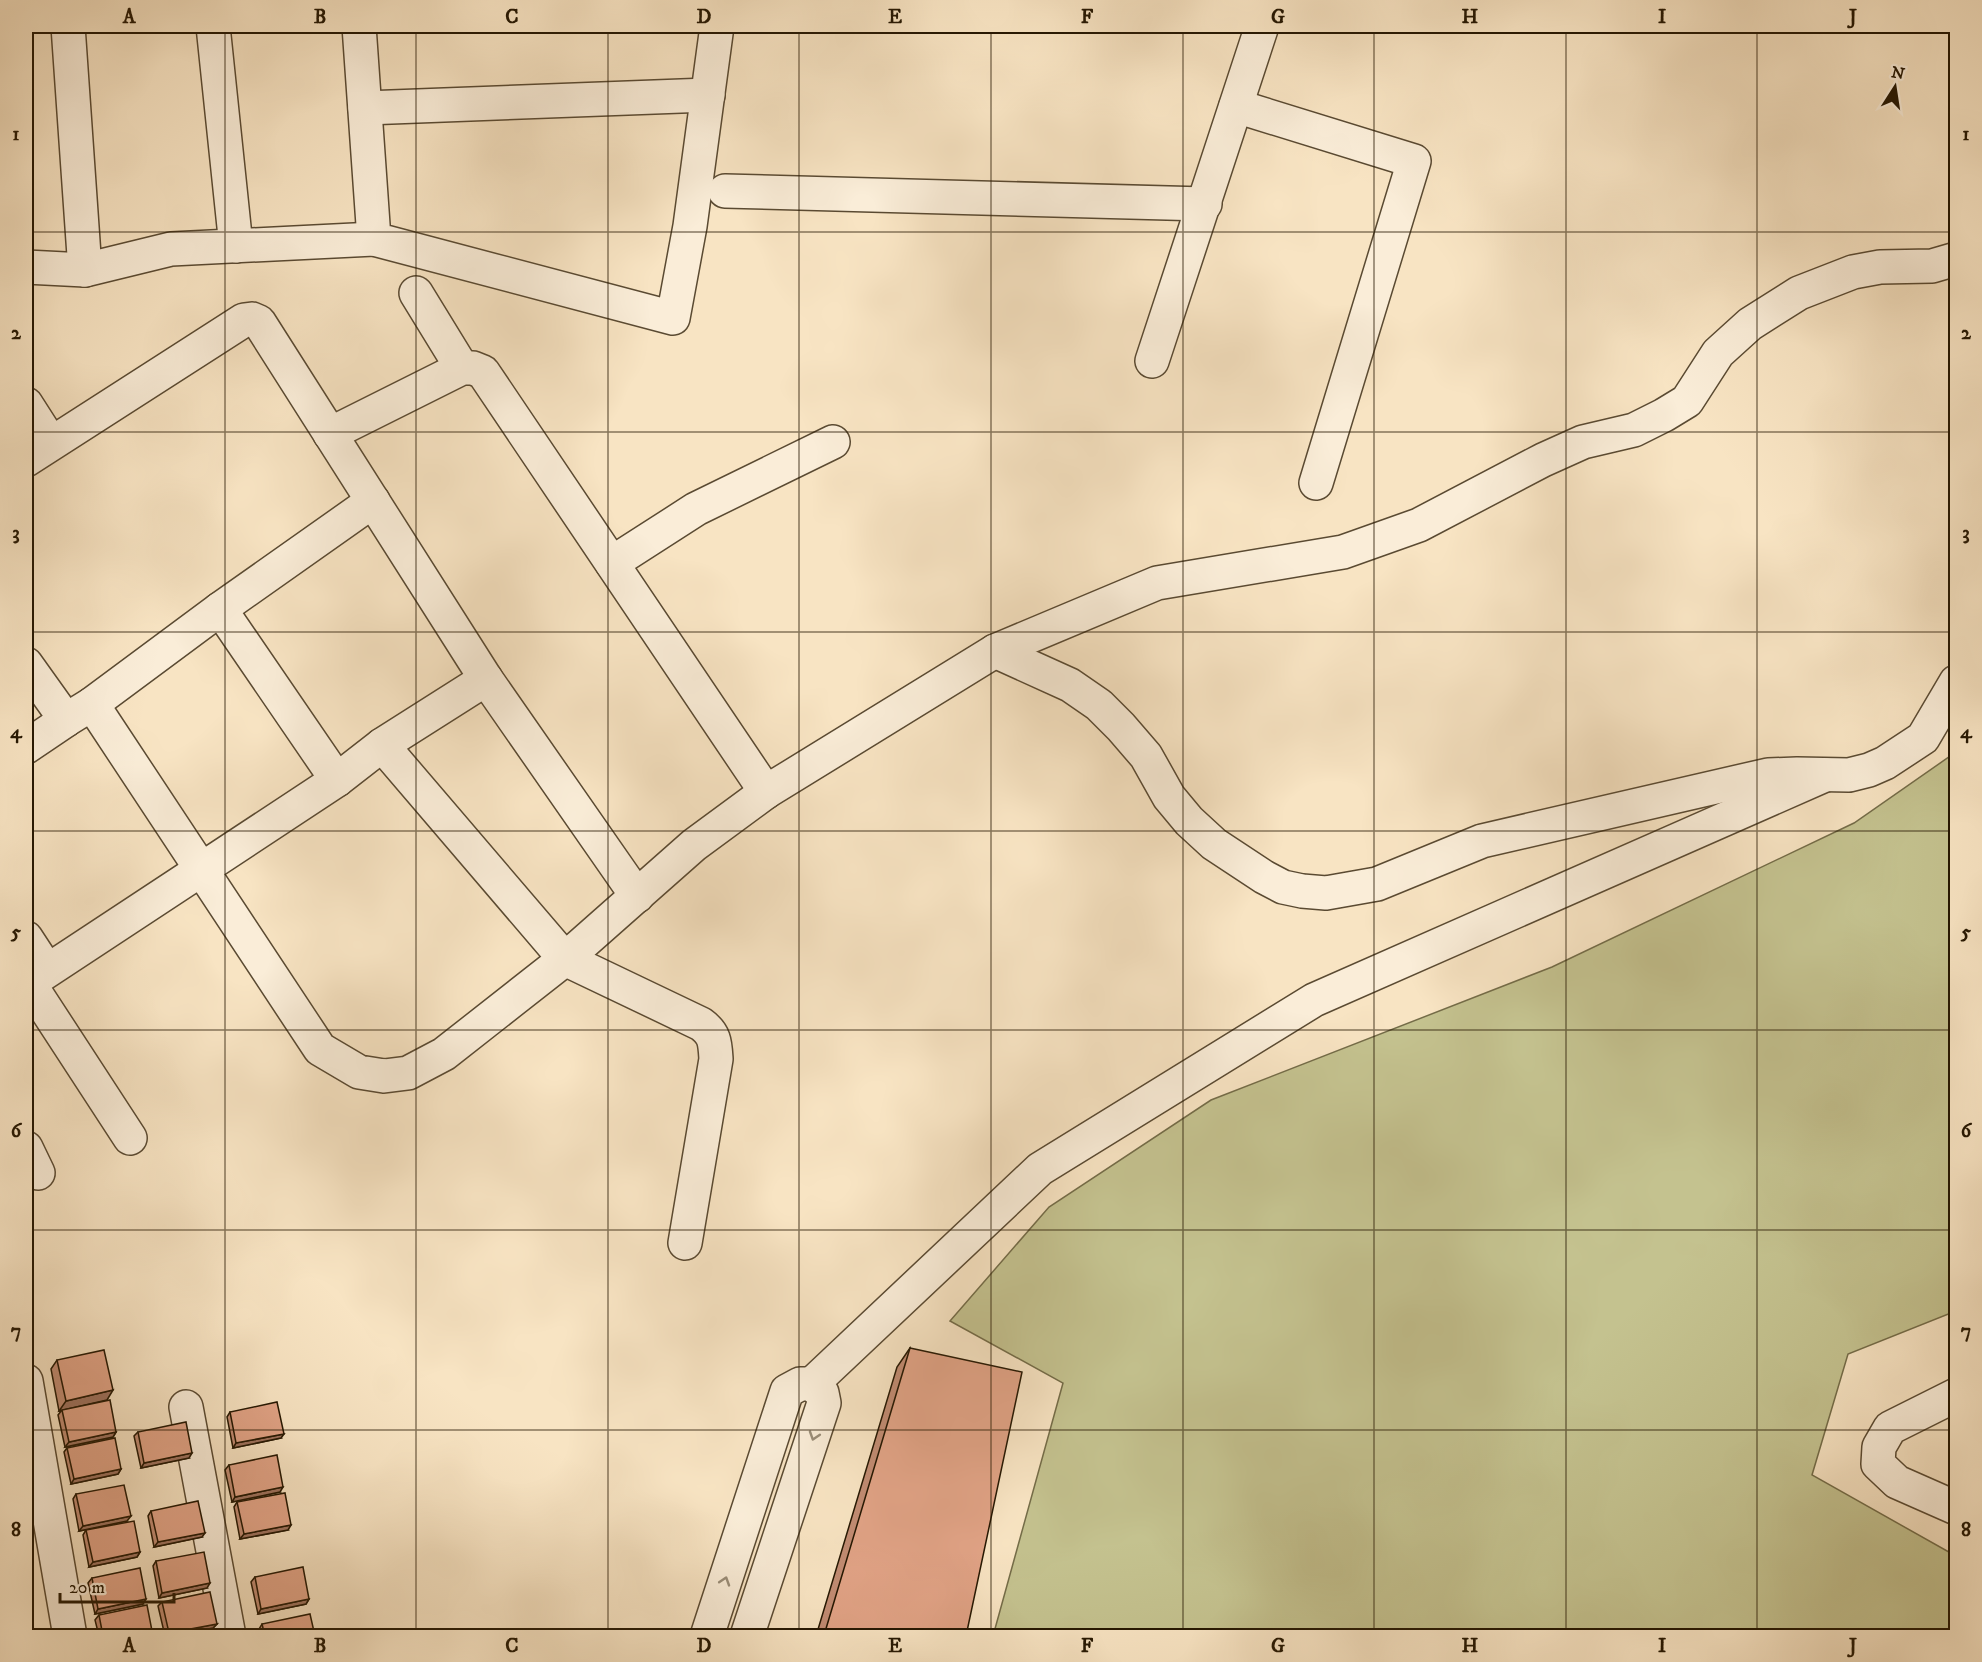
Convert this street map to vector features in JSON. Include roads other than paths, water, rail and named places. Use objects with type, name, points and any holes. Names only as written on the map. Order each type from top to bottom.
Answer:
[{"type":"street","points":[[68,26],[85,270]]},
{"type":"street","points":[[213,26],[236,246]]},
{"type":"street","points":[[359,26],[374,239]]},
{"type":"street","points":[[26,267],[85,270],[171,249],[374,239],[673,318],[690,226],[717,26]]},
{"type":"street","points":[[1152,361],[1262,26]]},
{"type":"street","points":[[365,108],[708,95]]},
{"type":"street","points":[[1236,106],[1414,161],[1316,483]]},
{"type":"street","points":[[725,191],[1205,204]]},
{"type":"street","points":[[26,664],[79,712],[201,870],[320,1049],[359,1072],[384,1076],[408,1073],[444,1053],[565,959],[694,845],[766,792],[995,651],[1157,583],[1343,552],[1419,525],[1543,460],[1583,442],[1634,430],[1664,415],[1687,400],[1718,353],[1750,324],[1799,293],[1853,272],[1880,267],[1932,266],[1956,259]]},
{"type":"street","points":[[416,293],[462,368]]},
{"type":"street","points":[[26,404],[38,452],[244,320],[252,319],[259,322],[486,680],[637,897]]},
{"type":"street","points":[[330,434],[462,368],[473,368],[483,372],[766,792]]},
{"type":"street","points":[[612,563],[696,509],[833,442]]},
{"type":"street","points":[[26,747],[79,712],[373,501]]},
{"type":"street","points":[[220,609],[337,780]]},
{"type":"street","points":[[995,651],[1071,685],[1099,705],[1121,726],[1146,756],[1169,797],[1197,829],[1214,844],[1283,887],[1326,893],[1377,884],[1482,842],[1768,775],[1849,775],[1869,770],[1885,763],[1923,738],[1956,682]]},
{"type":"street","points":[[34,980],[337,780],[382,745],[486,680]]},
{"type":"street","points":[[382,745],[565,959],[710,1030],[715,1040],[716,1059],[685,1243]]},
{"type":"street","points":[[812,1384],[1040,1169],[1314,1000],[1825,775]]},
{"type":"street","points":[[26,938],[34,980],[130,1138]]},
{"type":"street","points":[[26,1382],[70,1636]]},
{"type":"street","points":[[707,1636],[787,1391],[800,1384],[812,1384],[822,1393],[824,1403],[747,1636]]},
{"type":"street","points":[[1956,1395],[1890,1428],[1879,1447],[1878,1464],[1897,1482],[1956,1508]]},
{"type":"street","points":[[186,1407],[229,1636]]}]
